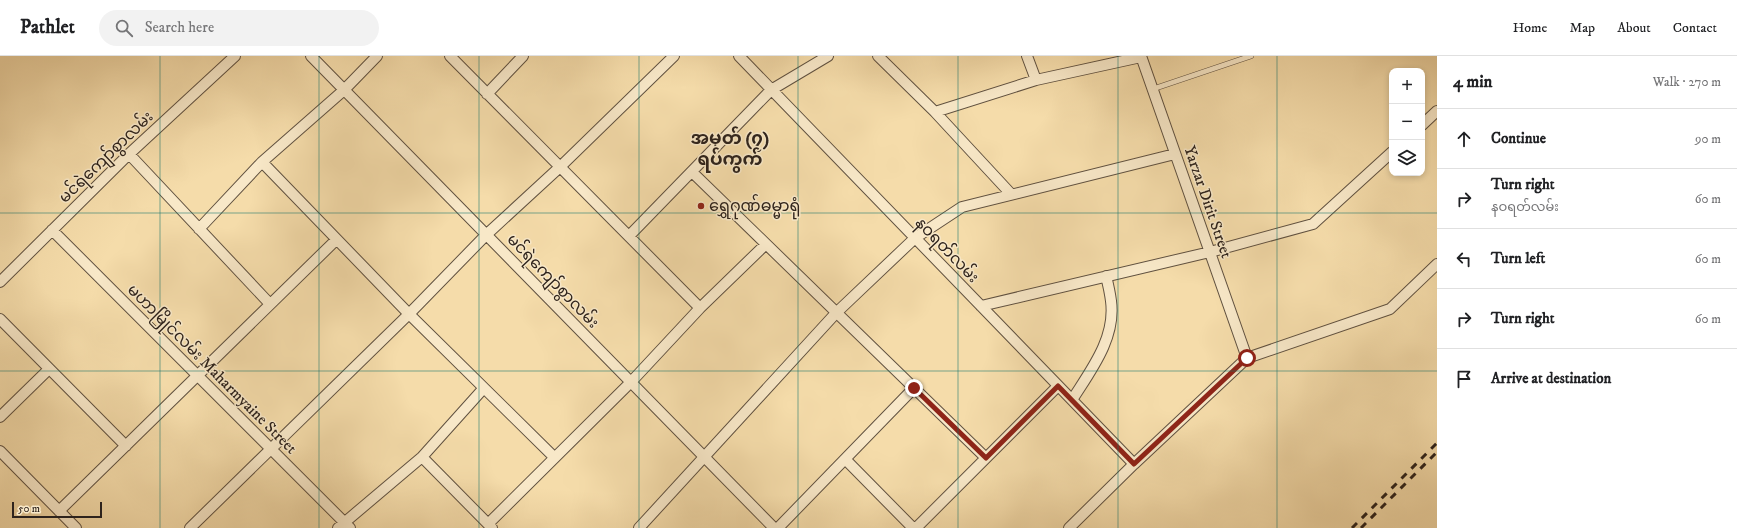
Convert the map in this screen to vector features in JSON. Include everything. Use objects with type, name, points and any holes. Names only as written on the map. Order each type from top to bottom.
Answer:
[{"type":"street","name":"မင်ရဲကျော်စွာလမ်း","points":[[0,282],[129,154],[235,56]]},
{"type":"street","name":"မင်ရဲကျော်စွာလမ်း","points":[[311,56],[774,528]]},
{"type":"street","points":[[199,229],[262,162],[344,90],[376,56]]},
{"type":"street","points":[[450,56],[561,166],[700,308]]},
{"type":"street","points":[[487,94],[522,56]]},
{"type":"street","points":[[190,528],[272,450],[486,235],[561,166],[674,56]]},
{"type":"street","name":"နဝရတ်လမ်း","points":[[739,56],[770,90],[1134,464]]},
{"type":"street","points":[[629,236],[770,90],[828,56]]},
{"type":"street","points":[[878,56],[935,112],[1011,194]]},
{"type":"street","points":[[1027,56],[1036,80]]},
{"type":"street","points":[[935,112],[1036,80],[1141,57]]},
{"type":"street","name":"Yarzar Dirit Street","points":[[1141,57],[1247,358]]},
{"type":"street","points":[[1425,122],[1437,111]]},
{"type":"street","points":[[129,154],[270,304]]},
{"type":"street","points":[[639,528],[836,313],[915,238],[962,207],[1175,154]]},
{"type":"street","points":[[981,306],[1210,252],[1313,224],[1389,155]]},
{"type":"street","points":[[262,162],[336,240],[483,389],[554,457]]},
{"type":"street","points":[[692,172],[986,458]]},
{"type":"street","name":"မဟာမြိုင်လမ်း Maharmyaine Street","points":[[52,230],[272,450],[344,526]]},
{"type":"street","points":[[59,511],[336,240]]},
{"type":"street","points":[[422,457],[490,526],[554,457],[631,382],[700,308],[766,244]]},
{"type":"street","points":[[1069,528],[1134,464],[1247,358],[1390,309],[1437,264]]},
{"type":"street","points":[[1072,400],[1099,358],[1109,332],[1112,302],[1106,276]]},
{"type":"street","points":[[0,319],[126,446]]},
{"type":"street","points":[[0,417],[49,369]]},
{"type":"street","points":[[916,528],[1058,386]]},
{"type":"street","points":[[778,528],[914,388]]},
{"type":"street","points":[[344,526],[422,457],[483,389]]},
{"type":"street","points":[[0,451],[76,528]]},
{"type":"street","points":[[845,459],[913,528]]},
{"type":"lane","points":[[1153,89],[1251,56]]},
{"type":"railway","points":[[1352,528],[1437,443]]},
{"type":"railway","points":[[1361,528],[1437,452]]},
{"type":"place","name":"ရွှေဂုဏ်ဓမ္မာရုံ","points":[[701,206]]},
{"type":"district","name":"အမှတ် (၇) ရပ်ကွက်","points":[[730,149]]},
{"type":"route","points":[[914,388],[986,458],[1058,386],[1134,464],[1247,358]]}]
